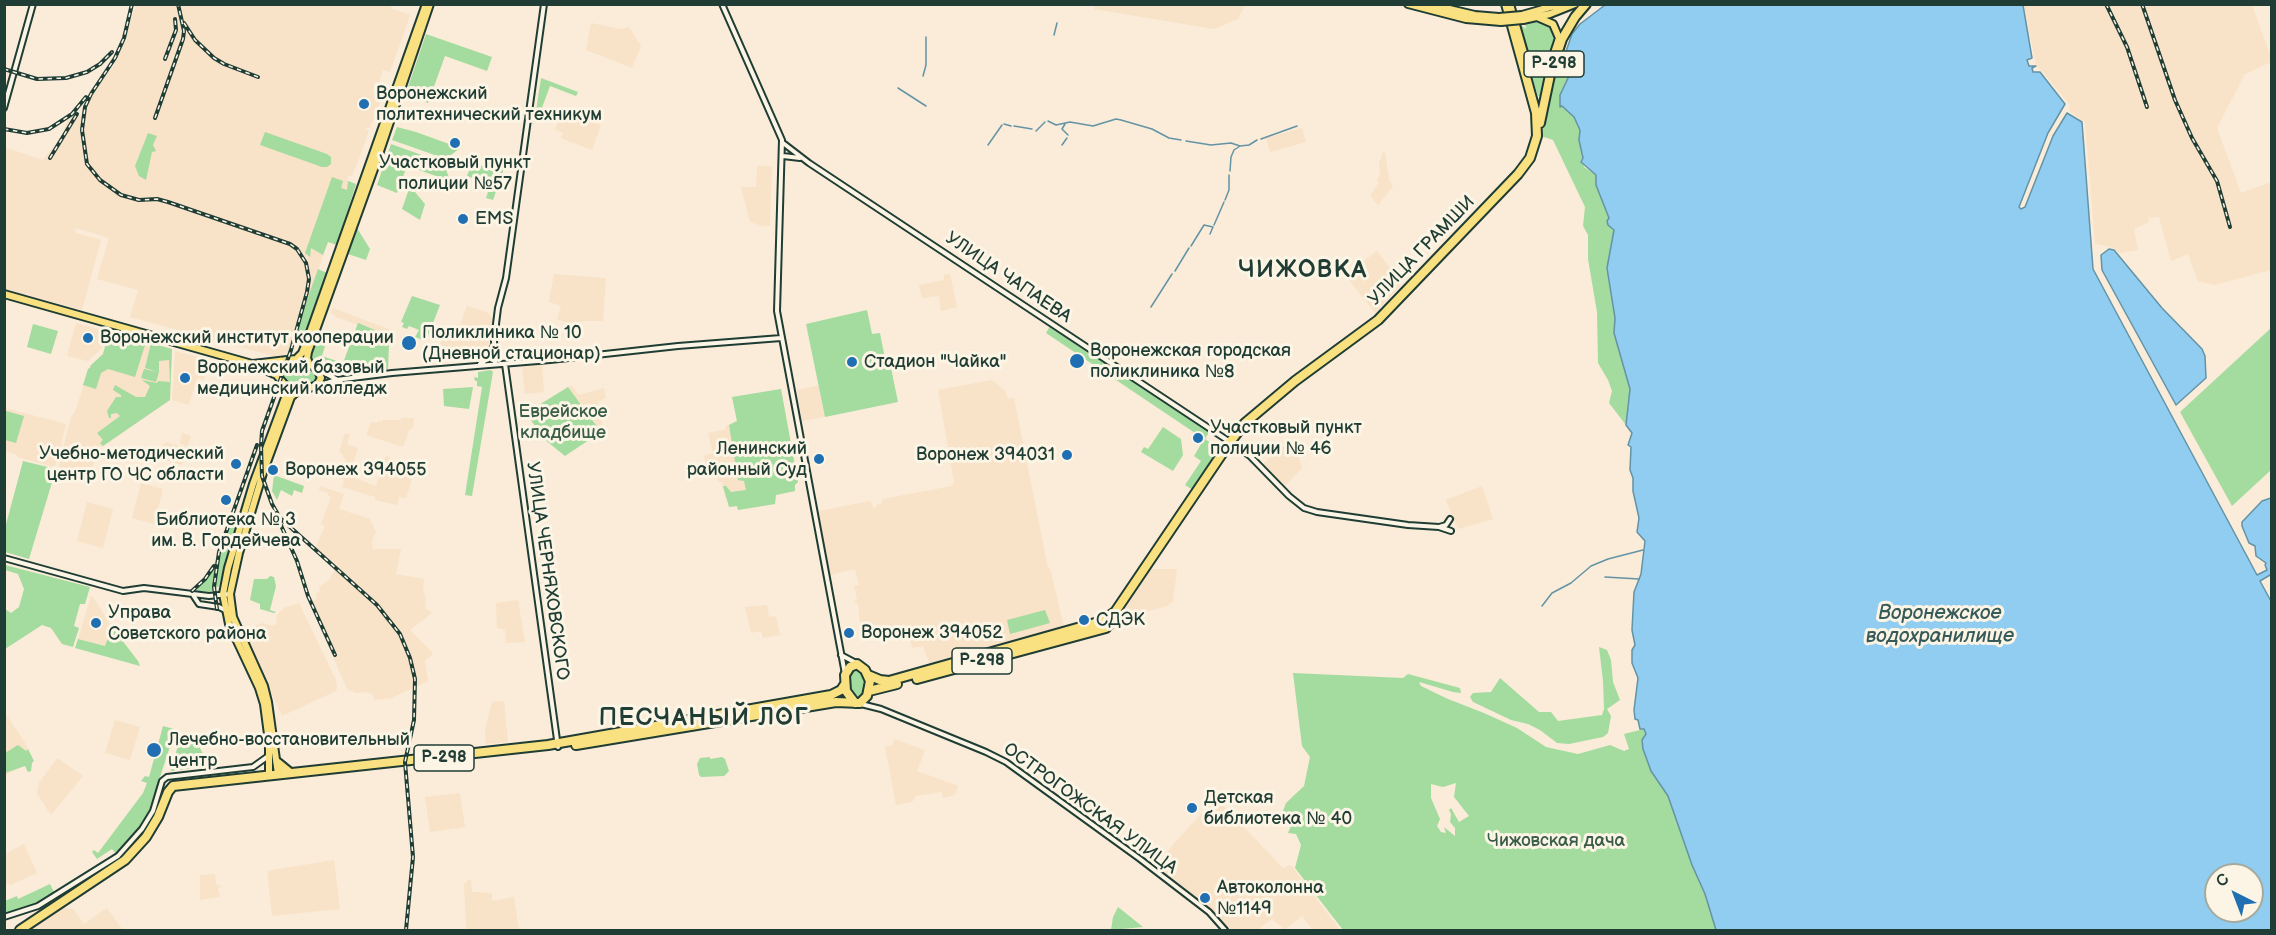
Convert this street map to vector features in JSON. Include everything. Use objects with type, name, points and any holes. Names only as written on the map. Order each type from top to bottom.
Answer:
[{"type":"highway","name":"УЛИЦА ГРАМШИ","points":[[966,663],[1106,628],[1110,625],[1230,442],[1245,423],[1277,394],[1376,321],[1518,174],[1532,153],[1538,130],[1534,103],[1510,19],[1508,4]]},
{"type":"highway","name":"Р-298","points":[[1538,130],[1550,75],[1568,28],[1586,4]]},
{"type":"highway","points":[[1524,67],[1529,71],[1537,97],[1542,99],[1546,95]]},
{"type":"highway","name":"Р-298","points":[[868,675],[890,681],[966,663]]},
{"type":"highway","name":"Р-298","points":[[868,693],[966,663]]},
{"type":"highway","name":"Р-298","points":[[754,712],[831,695],[841,690],[850,667],[859,664]]},
{"type":"highway","points":[[845,680],[848,694],[858,703],[868,693],[868,675],[859,664]]},
{"type":"highway","name":"Р-298","points":[[20,930],[110,871],[136,849],[158,817],[168,792],[173,786],[558,745],[754,712],[836,702],[858,703]]},
{"type":"highway","points":[[278,763],[290,772]]},
{"type":"main road","points":[[309,363],[308,352],[428,4]]},
{"type":"main road","points":[[1408,4],[1460,18],[1500,19],[1523,17],[1575,4]]},
{"type":"main road","points":[[1428,4],[1500,19]]},
{"type":"main road","points":[[1508,4],[1525,56],[1546,67],[1550,75]]},
{"type":"main road","points":[[1536,14],[1544,4]]},
{"type":"main road","points":[[1536,14],[1561,4]]},
{"type":"main road","points":[[1536,14],[1553,24],[1559,38],[1553,56],[1538,62]]},
{"type":"main road","points":[[252,364],[301,356],[374,157]]},
{"type":"main road","points":[[4,294],[252,364],[274,374],[291,390],[314,387],[321,378],[317,369],[296,358]]},
{"type":"main road","points":[[274,374],[273,366],[280,361]]},
{"type":"main road","points":[[274,774],[259,688],[225,610],[228,568],[253,484],[286,395],[284,385]]},
{"type":"main road","points":[[274,774],[278,763],[264,686],[233,616],[226,594],[262,476],[291,397],[299,390]]},
{"type":"street","points":[[4,108],[33,4]]},
{"type":"street","points":[[495,364],[494,340],[498,303],[506,278],[544,4]]},
{"type":"street","points":[[722,4],[783,143],[777,298],[781,338],[845,680]]},
{"type":"street","name":"УЛИЦА ЧАПАЕВА","points":[[783,143],[801,158],[1250,456],[1295,502],[1311,511],[1387,523],[1439,527],[1451,531]]},
{"type":"street","name":"УЛИЦА ЧАПАЕВА","points":[[783,156],[801,158]]},
{"type":"street","points":[[314,387],[336,380],[781,338]]},
{"type":"street","points":[[474,366],[487,359],[494,340]]},
{"type":"street","name":"УЛИЦА ЧЕРНЯХОВСКОГО","points":[[505,364],[558,745]]},
{"type":"street","points":[[317,369],[336,380]]},
{"type":"street","points":[[1439,527],[1446,525],[1450,519]]},
{"type":"street","points":[[4,558],[123,591],[144,588],[193,594],[226,594]]},
{"type":"street","points":[[193,594],[199,604],[225,610]]},
{"type":"street","points":[[841,654],[859,664]]},
{"type":"street","points":[[868,693],[874,706]]},
{"type":"street","name":"ОСТРОГОЖСКАЯ УЛИЦА","points":[[858,703],[874,706],[986,752],[1009,764],[1140,859],[1211,914],[1225,930]]},
{"type":"street","points":[[4,917],[38,906],[127,848],[153,811],[162,781],[167,777],[258,765],[269,753]]},
{"type":"street","points":[[231,770],[232,779]]},
{"type":"street","points":[[38,906],[42,915]]},
{"type":"shaded area","points":[[392,4],[391,8],[410,15],[408,22],[390,72],[383,70],[379,83],[375,82],[373,92],[382,97],[370,128],[366,129],[369,131],[352,176],[349,175],[347,179],[349,184],[347,190],[337,196],[331,194],[319,227],[326,229],[328,242],[295,335],[292,336],[289,351],[281,358],[130,317],[138,290],[97,279],[109,238],[75,228],[76,233],[101,240],[82,310],[26,293],[24,298],[5,292],[4,147],[43,160],[62,136],[67,120],[74,113],[84,116],[89,101],[101,81],[114,66],[136,5]]},
{"type":"shaded area","points":[[1094,4],[1245,5],[1238,19],[1214,29],[1094,9]]},
{"type":"shaded area","points":[[2024,5],[2252,5],[2271,62],[2245,74],[2217,128],[2241,193],[2271,182],[2271,270],[2214,285],[2198,281],[2188,254],[2171,261],[2159,217],[2148,218],[2149,222],[2134,229],[2138,250],[2120,253],[2112,247],[2095,244],[2085,122],[2069,111],[2070,105],[2036,64]]},
{"type":"shaded area","points":[[591,23],[620,29],[629,27],[641,46],[632,68],[586,50]]},
{"type":"shaded area","points":[[566,112],[601,125],[592,150],[561,138],[563,133],[555,130],[559,120],[563,121]]},
{"type":"shaded area","points":[[1302,128],[1306,142],[1270,152],[1266,138]]},
{"type":"shaded area","points":[[1385,152],[1389,180],[1393,186],[1378,205],[1370,196],[1379,182],[1377,181],[1380,174],[1379,160]]},
{"type":"shaded area","points":[[757,166],[772,166],[770,226],[750,222],[741,187],[756,187]]},
{"type":"shaded area","points":[[1377,251],[1402,284],[1375,313],[1345,275]]},
{"type":"shaded area","points":[[554,274],[606,278],[603,321],[583,321],[573,325],[557,319],[561,306],[549,302]]},
{"type":"shaded area","points":[[950,274],[957,307],[941,311],[939,296],[922,298],[919,285],[944,280],[944,275]]},
{"type":"shaded area","points":[[467,306],[487,312],[494,321],[486,356],[435,360],[445,326],[454,329],[456,324],[460,325]]},
{"type":"shaded area","points":[[333,308],[394,331],[392,337],[336,317],[331,313]]},
{"type":"shaded area","name":"Воронежский институт кооперации","points":[[76,323],[107,331],[102,348],[88,361],[67,356]]},
{"type":"shaded area","points":[[123,335],[172,349],[170,400],[99,447],[90,475],[61,468],[59,465],[71,417],[75,412],[90,366]]},
{"type":"shaded area","name":"Воронежский базовый медицинский колледж","points":[[175,351],[210,360],[204,380],[197,378],[189,405],[172,400]]},
{"type":"shaded area","points":[[542,364],[544,392],[525,394],[522,367]]},
{"type":"shaded area","points":[[992,380],[1005,391],[1008,399],[1014,398],[1048,568],[1050,568],[1064,627],[930,665],[923,646],[912,648],[910,639],[896,641],[860,626],[858,603],[854,603],[857,600],[854,586],[859,585],[855,569],[830,575],[819,511],[870,501],[876,508],[876,505],[881,504],[883,499],[952,486],[954,482],[938,390]]},
{"type":"shaded area","points":[[818,384],[825,417],[802,421],[797,390]]},
{"type":"shaded area","points":[[571,385],[579,395],[604,388],[606,398],[598,402],[603,430],[601,432],[568,387]]},
{"type":"shaded area","points":[[781,389],[798,482],[795,485],[795,491],[776,495],[775,504],[738,510],[737,506],[729,507],[722,482],[718,482],[714,465],[706,466],[704,456],[713,453],[708,433],[726,429],[726,426],[737,421],[732,397]]},
{"type":"shaded area","points":[[5,408],[66,424],[56,465],[53,467],[17,457],[5,451]]},
{"type":"shaded area","points":[[401,418],[414,418],[413,428],[410,429],[403,447],[366,435],[371,422],[401,420]]},
{"type":"shaded area","points":[[182,433],[191,436],[182,465],[150,455],[167,442],[184,448],[185,445],[180,443]]},
{"type":"shaded area","points":[[345,433],[350,435],[347,444],[358,448],[349,476],[376,486],[386,455],[399,465],[396,472],[412,479],[406,498],[399,497],[397,505],[375,500],[375,497],[342,487],[344,480],[340,478],[346,459],[339,452]]},
{"type":"shaded area","points":[[1288,442],[1296,448],[1302,468],[1285,486],[1263,464]]},
{"type":"shaded area","points":[[141,483],[163,489],[154,524],[132,518]]},
{"type":"shaded area","points":[[320,486],[344,494],[339,509],[370,519],[376,532],[372,540],[373,549],[401,549],[396,574],[424,579],[425,608],[432,613],[410,630],[433,655],[425,660],[428,681],[391,698],[374,700],[373,695],[367,692],[356,693],[347,689],[309,602],[317,599],[316,594],[320,591],[319,587],[329,580],[337,565],[315,548],[325,526],[321,524],[331,497],[328,493],[319,490]]},
{"type":"shaded area","points":[[1482,486],[1493,519],[1458,529],[1446,500]]},
{"type":"shaded area","points":[[87,502],[113,509],[103,548],[77,541]]},
{"type":"shaded area","points":[[1151,569],[1177,569],[1173,601],[1167,606],[1120,619],[1119,617]]},
{"type":"shaded area","points":[[91,596],[112,627],[105,646],[78,639]]},
{"type":"shaded area","points":[[518,600],[525,642],[506,643],[505,630],[497,628],[496,603]]},
{"type":"shaded area","points":[[299,603],[336,680],[337,688],[336,691],[282,716],[242,629],[263,623],[272,626],[276,624],[277,615],[284,608]]},
{"type":"shaded area","points":[[767,605],[769,617],[776,616],[780,635],[763,638],[761,631],[751,633],[745,607]]},
{"type":"shaded area","points":[[504,701],[508,742],[486,744],[485,730],[492,702]]},
{"type":"shaded area","points":[[7,716],[34,761],[5,775],[4,718]]},
{"type":"shaded area","points":[[115,720],[140,727],[130,760],[105,753]]},
{"type":"shaded area","points":[[894,739],[925,750],[917,771],[958,786],[955,795],[943,798],[942,792],[916,796],[912,802],[896,805],[885,746],[892,746]]},
{"type":"shaded area","points":[[57,758],[83,776],[51,815],[37,794],[39,783]]},
{"type":"shaded area","points":[[460,793],[465,827],[430,832],[425,797]]},
{"type":"shaded area","points":[[1216,798],[1283,868],[1291,865],[1340,930],[1313,930],[1302,916],[1285,930],[1272,919],[1257,930],[1229,930],[1215,914],[1155,867]]},
{"type":"shaded area","points":[[24,844],[37,873],[11,885],[5,883],[5,854]]},
{"type":"shaded area","points":[[334,860],[340,909],[272,916],[267,871]]},
{"type":"shaded area","points":[[215,874],[216,884],[221,886],[218,889],[220,897],[200,900],[200,875]]},
{"type":"shaded area","points":[[467,880],[471,880],[472,892],[492,893],[492,901],[514,897],[519,930],[466,930],[464,883],[467,883]]},
{"type":"shaded area","points":[[63,908],[73,909],[84,924],[107,908],[123,930],[29,930]]},
{"type":"green space","points":[[1540,19],[1552,26],[1557,39],[1553,54],[1537,60],[1527,54],[1517,24],[1526,29],[1525,24]]},
{"type":"green space","points":[[426,34],[492,57],[487,71],[445,56],[428,103],[409,96],[410,94],[406,93]]},
{"type":"green space","points":[[1524,58],[1544,68],[1546,74],[1541,97],[1538,96],[1529,69],[1524,65]]},
{"type":"green space","points":[[1558,59],[1563,60],[1570,74],[1560,95],[1562,106],[1574,117],[1580,130],[1579,140],[1584,167],[1596,175],[1596,185],[1614,230],[1607,268],[1615,318],[1614,333],[1630,389],[1626,425],[1609,403],[1612,391],[1598,363],[1597,312],[1588,259],[1588,235],[1583,226],[1585,207],[1553,140],[1541,136]]},
{"type":"green space","points":[[541,78],[578,92],[576,96],[550,86],[540,113],[536,111]]},
{"type":"green space","points":[[397,127],[460,148],[446,159],[392,140]]},
{"type":"green space","points":[[265,132],[327,154],[331,157],[331,164],[322,167],[260,145]]},
{"type":"green space","points":[[148,133],[157,136],[153,145],[156,151],[152,152],[146,180],[139,176],[135,166]]},
{"type":"green space","points":[[391,144],[444,163],[448,180],[407,166],[397,193],[377,185]]},
{"type":"green space","points":[[501,158],[507,160],[493,200],[486,198],[490,186],[488,184],[467,176],[472,163],[496,170]]},
{"type":"green space","points":[[332,177],[343,181],[341,188],[347,190],[348,181],[356,184],[337,245],[328,242],[323,255],[311,248],[310,257],[305,253]]},
{"type":"green space","points":[[410,186],[425,204],[420,220],[402,209]]},
{"type":"green space","points":[[357,228],[370,249],[366,260],[348,254]]},
{"type":"green space","points":[[318,269],[327,273],[305,333],[296,331]]},
{"type":"green space","points":[[412,296],[440,305],[426,341],[415,337],[419,330],[409,326],[407,329],[402,327],[404,323],[401,322]]},
{"type":"green space","name":"Стадион \"Чайка\"","points":[[867,310],[872,334],[880,333],[885,359],[889,358],[898,402],[825,417],[806,324]]},
{"type":"green space","points":[[358,323],[392,337],[389,344],[388,369],[342,376],[346,365],[343,364],[337,377],[311,362],[309,359],[315,338],[326,343],[322,356],[343,363]]},
{"type":"green space","points":[[33,324],[58,331],[51,354],[27,347]]},
{"type":"green space","points":[[1050,326],[1209,432],[1205,439],[1219,452],[1193,490],[1185,485],[1201,461],[1194,456],[1204,439],[1046,333]]},
{"type":"green space","points":[[2271,328],[2271,470],[2232,506],[2180,412]]},
{"type":"green space","points":[[109,331],[146,342],[135,377],[108,369],[101,373],[96,389],[83,385],[88,369],[103,354]]},
{"type":"green space","points":[[151,343],[172,349],[170,400],[103,446],[100,443],[103,440],[97,433],[120,416],[117,413],[111,414],[109,418],[107,411],[116,397],[121,397],[113,390],[115,385],[136,397],[145,397],[150,386],[142,380],[157,383],[158,381],[170,382],[169,360],[159,361],[159,372],[156,382],[141,378],[144,369],[158,372],[145,368]]},
{"type":"green space","points":[[299,362],[315,371],[317,379],[314,385],[293,388],[277,374],[276,370],[281,365]]},
{"type":"green space","points":[[491,370],[493,372],[472,496],[465,495],[482,387],[477,386],[474,377],[478,378],[478,372]]},
{"type":"green space","points":[[473,387],[469,409],[444,406],[443,389]]},
{"type":"green space","name":"Еврейское кладбище","points":[[568,387],[601,432],[565,456],[544,439],[526,413]]},
{"type":"green space","points":[[781,389],[798,482],[795,485],[795,491],[776,495],[775,504],[738,510],[737,506],[729,507],[723,486],[731,492],[746,490],[744,481],[738,480],[729,425],[737,421],[732,397]]},
{"type":"green space","points":[[6,411],[24,416],[16,443],[5,440]]},
{"type":"green space","points":[[1163,427],[1181,439],[1183,455],[1173,471],[1141,452],[1144,447],[1148,449]]},
{"type":"green space","points":[[23,461],[56,469],[29,559],[5,552],[5,528]]},
{"type":"green space","points":[[274,475],[304,486],[302,493],[294,490],[292,496],[281,490],[277,500],[272,491]]},
{"type":"green space","points":[[230,521],[238,521],[219,586],[211,592],[196,591],[212,570]]},
{"type":"green space","points":[[5,565],[90,587],[85,604],[80,604],[74,626],[79,628],[73,647],[62,644],[51,628],[42,625],[5,649],[5,609],[11,613],[19,607],[24,589],[18,574],[5,570]]},
{"type":"green space","points":[[270,576],[274,577],[276,586],[270,610],[276,612],[274,613],[260,609],[260,604],[250,600],[254,579],[267,579]]},
{"type":"green space","points":[[1045,610],[1050,623],[1010,634],[1007,620]]},
{"type":"green space","points":[[112,627],[140,666],[75,648],[78,639],[105,646]]},
{"type":"green space","points":[[1599,647],[1607,650],[1611,660],[1613,682],[1620,700],[1607,709],[1611,716],[1608,733],[1603,737],[1569,744],[1557,743],[1540,730],[1511,720],[1473,702],[1470,697],[1473,693],[1491,692],[1500,678],[1539,712],[1551,712],[1558,721],[1602,715],[1604,709],[1603,681]]},
{"type":"green space","points":[[858,667],[865,676],[866,683],[863,698],[857,700],[850,693],[848,672]]},
{"type":"green space","name":"Чижовская дача","points":[[1293,673],[1403,678],[1408,674],[1460,688],[1461,693],[1419,682],[1421,686],[1448,699],[1517,728],[1546,747],[1578,754],[1610,745],[1624,751],[1629,749],[1624,734],[1644,729],[1660,785],[1668,796],[1716,930],[1343,930],[1295,868],[1301,845],[1296,834],[1288,833],[1293,821],[1283,811],[1286,803],[1304,786],[1310,757],[1302,746]],"holes":[[[1456,783],[1454,797],[1469,816],[1459,822],[1451,808],[1449,810],[1455,836],[1444,827],[1446,833],[1441,832],[1437,826],[1440,819],[1431,798],[1431,784],[1443,787]]]},
{"type":"green space","points":[[163,726],[175,731],[150,808],[141,827],[116,854],[112,849],[97,859],[92,852],[94,850],[98,853],[143,793],[147,783],[141,781],[145,776],[149,777]]},
{"type":"green space","points":[[192,732],[209,766],[171,771],[181,734],[187,736]]},
{"type":"green space","points":[[18,745],[26,751],[28,749],[34,761],[31,771],[28,772],[25,766],[5,773],[5,753]]},
{"type":"green space","points":[[710,757],[710,759],[722,757],[725,759],[729,771],[724,776],[701,777],[699,775],[697,764],[700,758]]},
{"type":"green space","points":[[50,884],[55,894],[22,910],[5,914],[5,901],[17,896],[18,899]]},
{"type":"green space","points":[[1118,907],[1143,927],[1111,930],[1113,917]]},
{"type":"water","name":"Воронежское водохранилище","points":[[1605,5],[2023,5],[2032,58],[2027,60],[2029,66],[2036,66],[2032,68],[2033,72],[2040,72],[2065,104],[2048,133],[2019,207],[2021,209],[2025,207],[2053,136],[2067,113],[2082,122],[2093,269],[2257,575],[2267,570],[2266,563],[2256,556],[2255,546],[2249,543],[2242,522],[2262,501],[2271,498],[2271,577],[2270,575],[2260,581],[2272,603],[2271,930],[1716,930],[1668,796],[1651,771],[1643,749],[1642,740],[1646,734],[1644,729],[1640,729],[1638,720],[1635,719],[1638,678],[1632,663],[1632,650],[1635,645],[1632,630],[1634,592],[1641,574],[1645,541],[1637,532],[1639,518],[1630,470],[1631,447],[1628,445],[1632,433],[1626,425],[1630,389],[1614,333],[1615,318],[1607,268],[1614,230],[1608,225],[1609,218],[1596,185],[1596,175],[1581,162],[1583,158],[1579,140],[1580,130],[1574,117],[1562,106],[1560,107],[1560,95],[1570,74],[1563,60],[1572,34],[1580,24]]},
{"type":"water","points":[[2109,249],[2114,250],[2162,308],[2202,349],[2205,356],[2206,378],[2176,405],[2102,270],[2101,255]]},
{"type":"waterway","points":[[1054,35],[1057,23]]},
{"type":"waterway","points":[[923,76],[926,65],[926,37]]},
{"type":"waterway","points":[[898,88],[926,106]]},
{"type":"waterway","points":[[1048,121],[1056,125],[1070,122],[1093,126],[1116,119],[1181,140]]},
{"type":"waterway","points":[[1036,131],[1045,122]]},
{"type":"waterway","points":[[1004,124],[1011,126]]},
{"type":"waterway","points":[[1065,124],[1062,129],[1068,135]]},
{"type":"waterway","points":[[988,145],[1002,125]]},
{"type":"waterway","points":[[1014,126],[1032,129]]},
{"type":"waterway","points":[[1261,139],[1297,126]]},
{"type":"waterway","points":[[1062,145],[1067,138]]},
{"type":"waterway","points":[[1186,141],[1211,145],[1231,143],[1240,146],[1249,145],[1257,140]]},
{"type":"waterway","points":[[1230,171],[1231,157],[1234,150],[1240,146]]},
{"type":"waterway","points":[[1225,200],[1229,190],[1229,175]]},
{"type":"waterway","points":[[1214,225],[1224,202]]},
{"type":"waterway","points":[[1191,246],[1204,225],[1213,227]]},
{"type":"waterway","points":[[1210,234],[1213,227]]},
{"type":"waterway","points":[[1175,271],[1189,248]]},
{"type":"waterway","points":[[1151,307],[1172,274]]},
{"type":"waterway","points":[[1542,606],[1552,593],[1571,583],[1591,566],[1643,550]]},
{"type":"waterway","points":[[1605,577],[1639,579]]},
{"type":"railway","points":[[132,4],[124,38],[115,58],[85,107],[82,130],[87,164],[100,180],[121,195],[139,200],[157,199],[168,202],[290,244],[297,249],[306,263],[309,279],[307,292],[291,350],[262,431],[262,476],[272,504],[280,518],[377,605],[400,634],[410,658],[415,679],[414,720],[405,762],[413,857],[406,930]]},
{"type":"railway","points":[[155,118],[183,39],[184,31],[178,4]]},
{"type":"railway","points":[[2106,4],[2127,47],[2147,107]]},
{"type":"railway","points":[[2142,4],[2175,100],[2192,138],[2217,181],[2230,227]]},
{"type":"railway","points":[[165,59],[176,30],[175,19]]},
{"type":"railway","points":[[184,23],[195,40],[214,58],[258,77]]},
{"type":"railway","points":[[4,69],[37,79],[66,78],[87,72],[100,64],[112,52]]},
{"type":"railway","points":[[4,129],[27,133],[49,129],[72,114],[86,97]]},
{"type":"railway","points":[[50,158],[77,114]]},
{"type":"railway","points":[[217,609],[214,587],[219,552],[257,445]]},
{"type":"railway","points":[[279,521],[297,561],[308,596],[335,655]]},
{"type":"railway","points":[[192,591],[205,579],[214,566]]},
{"type":"place","name":"Воронежский политехнический техникум","points":[[364,104]]},
{"type":"place","name":"Участковый пункт полиции №57","points":[[455,143]]},
{"type":"place","name":"EMS","points":[[463,219]]},
{"type":"place","name":"Воронежский институт кооперации","points":[[88,338]]},
{"type":"place","name":"Поликлиника № 10 (Дневной стационар)","points":[[409,343]]},
{"type":"place","name":"Воронежская городская поликлиника №8","points":[[1077,361]]},
{"type":"place","name":"Стадион \"Чайка\"","points":[[852,362]]},
{"type":"place","name":"Воронежский базовый медицинский колледж","points":[[185,378]]},
{"type":"place","name":"Участковый пункт полиции № 46","points":[[1198,438]]},
{"type":"place","name":"Воронеж 394031","points":[[1067,455]]},
{"type":"place","name":"Ленинский районный Суд","points":[[819,459]]},
{"type":"place","name":"Учебно-методический центр ГО ЧС области","points":[[236,464]]},
{"type":"place","name":"Воронеж 394055","points":[[273,470]]},
{"type":"place","name":"Библиотека № 3 им. В. Гордейчева","points":[[226,500]]},
{"type":"place","name":"СДЭК","points":[[1084,620]]},
{"type":"place","name":"Управа Советского района","points":[[96,623]]},
{"type":"place","name":"Воронеж 394052","points":[[849,633]]},
{"type":"place","name":"Лечебно-восстановительный центр","points":[[154,750]]},
{"type":"place","name":"Детская библиотека № 40","points":[[1192,808]]},
{"type":"place","name":"Автоколонна №1149","points":[[1205,898]]},
{"type":"district","name":"ЧИЖОВКА","points":[[1303,271]]},
{"type":"district","name":"ПЕСЧАНЫЙ ЛОГ","points":[[704,719]]}]
